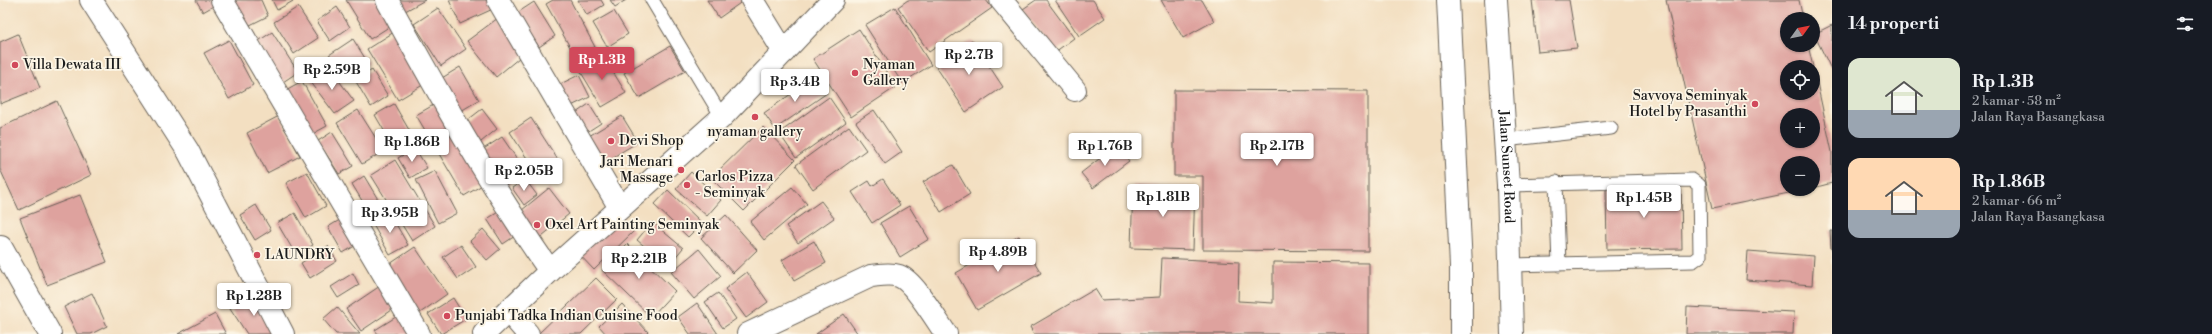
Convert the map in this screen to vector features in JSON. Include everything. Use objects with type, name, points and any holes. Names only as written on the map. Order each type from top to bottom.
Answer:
[{"type":"main road","points":[[91,0],[188,150],[283,334]]},
{"type":"main road","points":[[222,0],[419,334]]},
{"type":"main road","points":[[387,0],[474,156],[550,271]]},
{"type":"main road","points":[[498,0],[620,208]]},
{"type":"main road","points":[[752,0],[784,52]]},
{"type":"main road","points":[[1000,0],[1075,90]]},
{"type":"main road","points":[[1448,0],[1460,258],[1461,334]]},
{"type":"main road","name":"Jalan Sunset Road","points":[[1496,0],[1508,185],[1512,334]]},
{"type":"main road","points":[[484,334],[550,271],[722,117],[784,52],[827,2]]},
{"type":"main road","points":[[1,247],[50,334]]},
{"type":"main road","points":[[748,334],[871,276],[887,274],[900,276],[910,283],[946,334]]},
{"type":"main road","points":[[508,311],[528,334]]},
{"type":"lane","points":[[652,0],[722,117]]},
{"type":"lane","points":[[1504,140],[1611,128]]},
{"type":"lane","points":[[1508,185],[1556,182],[1692,180],[1699,185],[1700,256],[1693,261],[1511,265]]},
{"type":"lane","points":[[1556,182],[1559,265]]},
{"type":"building","points":[[196,0],[212,0],[215,5],[203,12]]},
{"type":"building","points":[[233,0],[261,0],[268,16],[246,27]]},
{"type":"building","points":[[272,0],[295,0],[277,10]]},
{"type":"building","points":[[346,0],[377,0],[392,25],[370,39]]},
{"type":"building","points":[[390,0],[425,0],[398,15]]},
{"type":"building","points":[[449,0],[491,0],[495,8],[460,24]]},
{"type":"building","points":[[553,0],[570,0],[595,47],[576,58],[546,4]]},
{"type":"building","points":[[578,0],[601,0],[604,5],[587,15]]},
{"type":"building","points":[[610,0],[626,0],[615,7]]},
{"type":"building","points":[[707,0],[742,0],[743,1],[719,18]]},
{"type":"building","points":[[908,0],[986,0],[992,8],[929,52],[898,7]]},
{"type":"building","points":[[1036,0],[1046,0],[1074,38],[1055,52],[1023,9]]},
{"type":"building","points":[[1055,0],[1093,0],[1105,18],[1079,36]]},
{"type":"building","points":[[1161,0],[1202,0],[1214,21],[1183,38]]},
{"type":"building","points":[[1532,0],[1569,0],[1577,48],[1538,52]]},
{"type":"building","name":"Savvoya Seminyak Hotel by Prasanthi","points":[[1666,0],[1799,0],[1802,12],[1780,12],[1780,52],[1810,52],[1811,60],[1780,60],[1780,100],[1820,100],[1820,97],[1832,152],[1832,183],[1820,186],[1820,156],[1780,156],[1780,195],[1712,209]]},
{"type":"building","points":[[534,2],[555,36],[539,47],[517,13]]},
{"type":"building","points":[[298,7],[318,38],[294,54],[274,22]]},
{"type":"building","points":[[337,7],[350,27],[330,41],[317,21]]},
{"type":"building","points":[[895,7],[931,65],[902,83],[865,25]]},
{"type":"building","points":[[438,8],[466,49],[441,66],[414,24]]},
{"type":"building","points":[[614,11],[628,34],[607,47],[593,23]]},
{"type":"building","points":[[498,18],[525,53],[496,77],[467,41]]},
{"type":"building","points":[[1832,25],[1832,71],[1820,46],[1820,31]]},
{"type":"building","name":"Nyaman Gallery","points":[[859,29],[896,87],[851,117],[813,59]]},
{"type":"building","points":[[272,32],[298,72],[283,82],[257,42]]},
{"type":"building","points":[[394,32],[426,83],[398,100],[367,49]]},
{"type":"building","name":"Villa Dewata III","points":[[18,34],[40,88],[0,104],[0,42]]},
{"type":"building","points":[[353,39],[368,63],[345,79],[329,55]]},
{"type":"building","points":[[229,40],[253,85],[229,99],[204,53]]},
{"type":"building","points":[[972,40],[1003,87],[966,112],[935,65]]},
{"type":"building","points":[[670,46],[685,71],[639,98],[624,73]]},
{"type":"building","points":[[602,54],[626,93],[602,107],[579,69]]},
{"type":"building","points":[[329,67],[354,101],[335,114],[310,81]]},
{"type":"building","points":[[460,67],[479,100],[456,114],[437,81]]},
{"type":"building","points":[[372,70],[388,96],[371,107],[355,80]]},
{"type":"building","points":[[579,75],[590,97],[565,109],[554,87]]},
{"type":"building","points":[[815,77],[827,93],[775,129],[764,113]]},
{"type":"building","points":[[302,81],[327,126],[307,137],[282,92]]},
{"type":"building","points":[[1174,90],[1368,91],[1368,251],[1203,250],[1203,176],[1174,176]]},
{"type":"building","points":[[829,97],[846,122],[796,158],[779,133]]},
{"type":"building","points":[[57,101],[91,175],[19,210],[0,169],[0,128]]},
{"type":"building","points":[[437,103],[484,184],[464,196],[416,115]]},
{"type":"building","points":[[394,104],[416,142],[397,153],[375,115]]},
{"type":"building","points":[[589,104],[601,123],[584,134],[573,115]]},
{"type":"building","points":[[482,109],[497,129],[476,146],[460,126]]},
{"type":"building","points":[[358,110],[384,151],[362,164],[337,123]]},
{"type":"building","points":[[874,110],[902,152],[885,164],[856,122]]},
{"type":"building","points":[[279,116],[300,156],[267,173],[247,133]]},
{"type":"building","name":"Devi Shop","points":[[622,116],[638,142],[600,165],[584,139]]},
{"type":"building","points":[[531,118],[560,163],[539,177],[510,132]]},
{"type":"building","points":[[849,126],[866,150],[813,189],[796,165]]},
{"type":"building","points":[[763,127],[795,160],[744,211],[711,178]]},
{"type":"building","points":[[332,132],[353,166],[339,174],[318,141]]},
{"type":"building","points":[[502,137],[526,172],[504,188],[479,152]]},
{"type":"building","points":[[1117,145],[1129,161],[1093,188],[1081,173]]},
{"type":"building","points":[[415,148],[427,168],[410,178],[398,158]]},
{"type":"building","points":[[395,160],[435,226],[412,241],[371,175]]},
{"type":"building","points":[[953,165],[970,194],[941,212],[923,182]]},
{"type":"building","points":[[435,171],[457,213],[438,223],[416,180]]},
{"type":"building","points":[[307,172],[326,206],[306,218],[286,183]]},
{"type":"building","points":[[691,172],[721,200],[707,216],[676,189]]},
{"type":"building","points":[[364,176],[382,206],[370,214],[352,184]]},
{"type":"building","points":[[525,179],[537,195],[524,205],[512,188]]},
{"type":"building","points":[[883,179],[900,205],[872,223],[852,192],[869,181],[872,186]]},
{"type":"building","points":[[1133,185],[1195,187],[1193,250],[1131,248]]},
{"type":"building","points":[[792,187],[807,204],[764,240],[750,222]]},
{"type":"building","points":[[549,188],[569,214],[537,240],[516,215]]},
{"type":"building","points":[[1606,189],[1681,189],[1682,249],[1607,250]]},
{"type":"building","points":[[668,190],[702,223],[688,237],[654,205]]},
{"type":"building","points":[[80,195],[107,262],[47,285],[20,218]]},
{"type":"building","points":[[821,201],[834,218],[798,243],[786,226]]},
{"type":"building","points":[[256,205],[271,230],[255,240],[240,215]]},
{"type":"building","points":[[909,206],[929,239],[900,257],[880,223]]},
{"type":"building","points":[[500,211],[515,236],[503,244],[487,219]]},
{"type":"building","points":[[389,212],[408,245],[390,255],[372,223]]},
{"type":"building","points":[[617,212],[634,231],[594,270],[577,252]]},
{"type":"building","points":[[295,213],[313,245],[296,255],[277,223]]},
{"type":"building","points":[[726,215],[757,250],[733,273],[701,238]]},
{"type":"building","points":[[343,218],[358,244],[343,253],[328,227]]},
{"type":"building","points":[[652,222],[683,248],[668,266],[637,240]]},
{"type":"building","points":[[483,229],[500,249],[487,260],[470,241]]},
{"type":"building","points":[[1830,231],[1832,231],[1832,249],[1831,249]]},
{"type":"building","points":[[1019,236],[1041,273],[977,310],[956,273]]},
{"type":"building","points":[[814,241],[826,263],[794,281],[782,260]]},
{"type":"building","points":[[627,244],[675,291],[651,317],[602,270]]},
{"type":"building","points":[[461,245],[476,267],[458,279],[443,257]]},
{"type":"building","points":[[328,246],[337,261],[310,278],[301,263]]},
{"type":"building","points":[[415,247],[447,294],[420,313],[387,266]]},
{"type":"building","points":[[699,249],[721,276],[694,299],[671,272]]},
{"type":"building","points":[[1748,251],[1814,256],[1812,285],[1746,280]]},
{"type":"building","points":[[1162,258],[1239,262],[1238,301],[1273,303],[1273,262],[1369,263],[1369,334],[1034,334],[1030,327],[1095,289],[1102,300],[1160,297]]},
{"type":"building","points":[[747,272],[768,302],[746,318],[725,289]]},
{"type":"building","points":[[353,273],[359,285],[338,298],[331,287]]},
{"type":"building","points":[[596,278],[617,299],[581,334],[538,334]]},
{"type":"building","points":[[380,286],[395,308],[361,331],[346,309]]},
{"type":"building","points":[[254,292],[281,334],[247,334],[230,308]]},
{"type":"building","points":[[92,293],[107,326],[91,334],[77,334],[64,307]]},
{"type":"building","points":[[718,293],[736,319],[723,328],[705,302]]},
{"type":"building","name":"Punjabi Tadka Indian Cuisine Food","points":[[453,298],[466,319],[441,334],[428,314]]},
{"type":"building","points":[[697,303],[718,334],[690,334],[678,317]]},
{"type":"building","points":[[622,304],[648,332],[646,334],[606,334],[599,326]]},
{"type":"building","points":[[337,307],[360,334],[336,334],[323,319]]},
{"type":"building","points":[[1687,307],[1794,312],[1793,334],[1686,334]]},
{"type":"building","points":[[215,314],[226,334],[178,334]]},
{"type":"building","points":[[844,314],[858,334],[816,334]]},
{"type":"building","points":[[399,315],[412,334],[378,334],[375,330]]},
{"type":"place","name":"Villa Dewata III","points":[[15,65]]},
{"type":"place","name":"Nyaman Gallery","points":[[855,73]]},
{"type":"place","name":"Savvoya Seminyak Hotel by Prasanthi","points":[[1755,104]]},
{"type":"place","name":"nyaman gallery","points":[[755,117]]},
{"type":"place","name":"Devi Shop","points":[[611,141]]},
{"type":"place","name":"Jari Menari Massage","points":[[681,170]]},
{"type":"place","name":"Carlos Pizza - Seminyak","points":[[687,185]]},
{"type":"place","name":"Oxel Art Painting Seminyak","points":[[537,225]]},
{"type":"place","name":"LAUNDRY","points":[[257,255]]},
{"type":"place","name":"Punjabi Tadka Indian Cuisine Food","points":[[447,316]]}]
